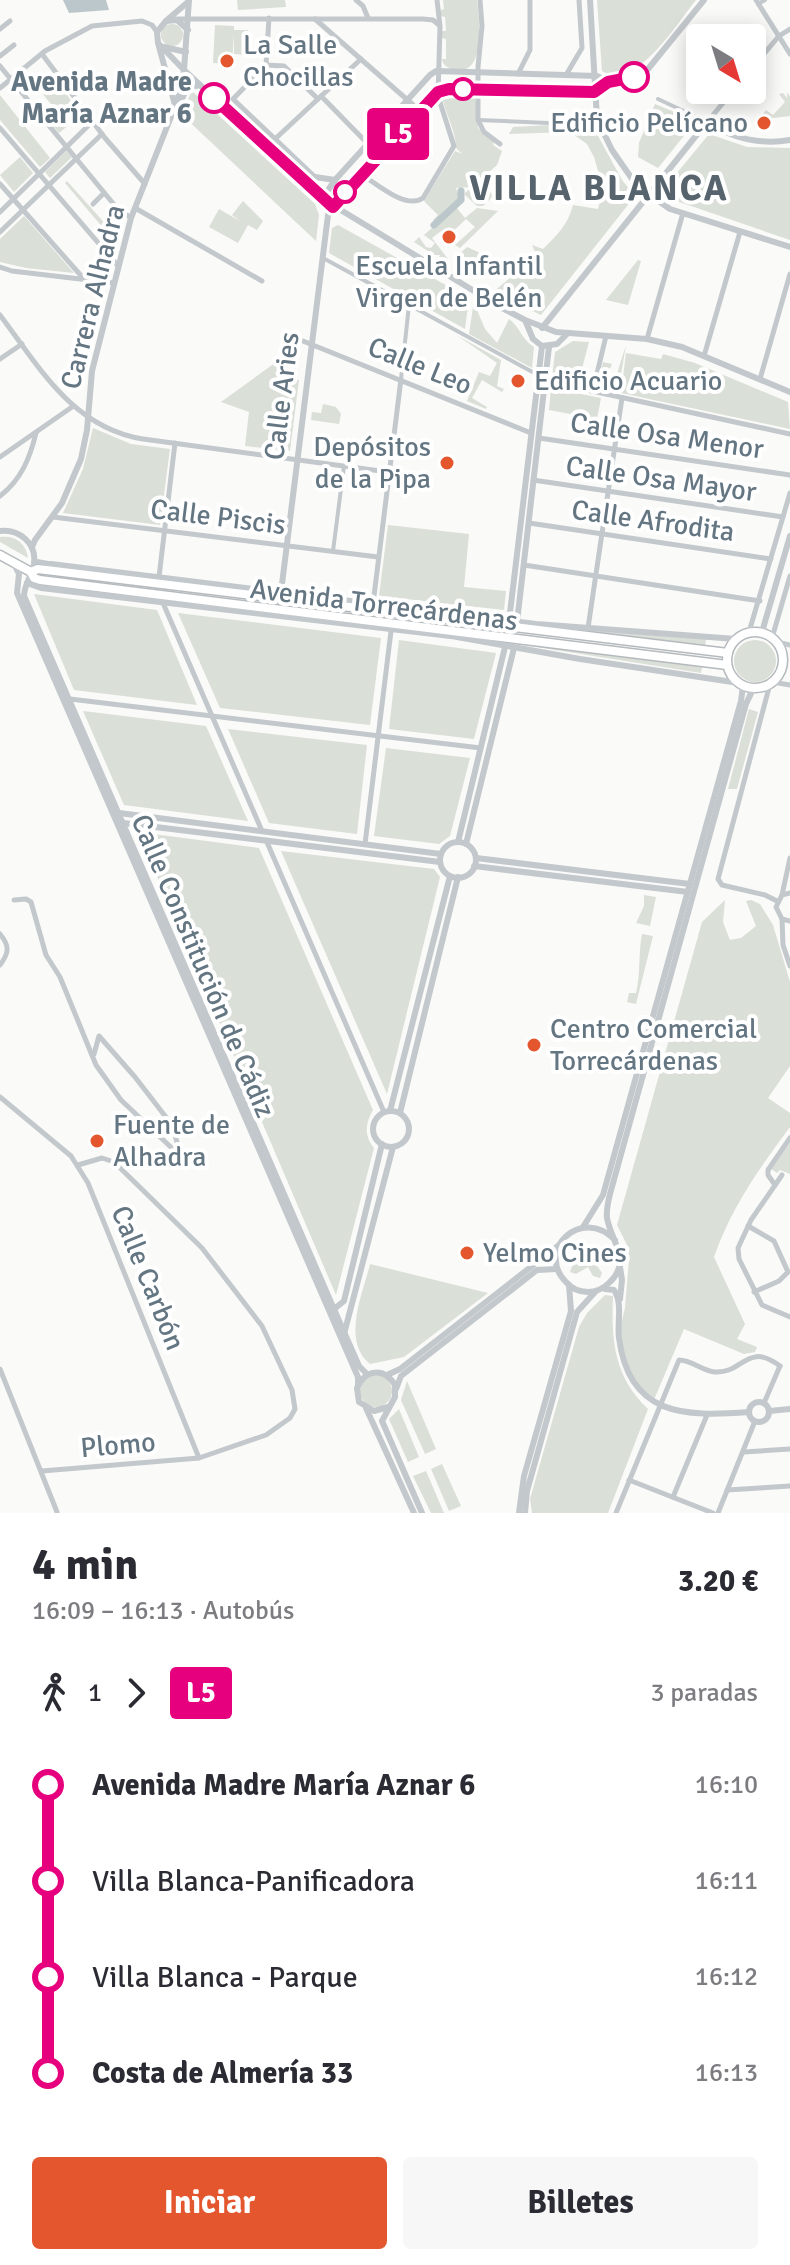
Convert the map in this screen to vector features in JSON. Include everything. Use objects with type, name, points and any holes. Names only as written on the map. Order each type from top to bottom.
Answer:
[{"type":"main road","points":[[0,555],[33,572]]},
{"type":"main road","name":"Avenida Torrecárdenas","points":[[33,572],[394,628],[727,665]]},
{"type":"main road","name":"Avenida Torrecárdenas","points":[[33,572],[728,653]]},
{"type":"main road","points":[[749,632],[762,632],[774,640],[786,663],[771,683],[753,689],[741,685],[730,675],[728,653],[736,639],[749,632]]},
{"type":"street","points":[[356,0],[363,6],[368,18]]},
{"type":"street","points":[[361,174],[409,202],[417,202],[423,198],[454,146],[438,92],[440,26],[437,0]]},
{"type":"street","points":[[480,0],[482,29],[478,120],[484,132],[500,144]]},
{"type":"street","points":[[518,74],[530,50],[530,0]]},
{"type":"street","points":[[566,75],[582,48],[579,0]]},
{"type":"street","points":[[590,0],[597,119],[603,136],[627,174],[647,195],[662,205],[790,247]]},
{"type":"street","points":[[322,199],[335,180],[431,73],[566,75],[608,82],[628,79],[648,69],[704,0]]},
{"type":"street","points":[[765,0],[757,2],[790,54]]},
{"type":"street","name":"Carrera Alhadra","points":[[32,549],[76,472],[88,418],[92,371],[118,266],[131,218],[175,105],[184,70],[189,1]]},
{"type":"street","name":"Carrera Alhadra","points":[[157,32],[189,1]]},
{"type":"street","points":[[428,19],[438,9]]},
{"type":"street","points":[[168,20],[189,17],[428,19],[440,26]]},
{"type":"street","points":[[269,18],[266,65],[233,99],[315,177],[335,180]]},
{"type":"street","points":[[314,18],[419,110]]},
{"type":"street","points":[[168,20],[180,22],[188,30]]},
{"type":"street","points":[[0,29],[10,21]]},
{"type":"street","points":[[0,88],[42,54],[100,24],[142,21],[152,25],[157,32],[175,105],[179,104],[187,88],[200,85]]},
{"type":"street","points":[[766,51],[790,29]]},
{"type":"street","points":[[160,44],[186,52]]},
{"type":"street","points":[[160,44],[322,199],[525,320],[542,328],[568,333],[647,339],[704,356],[790,392]]},
{"type":"street","points":[[0,56],[14,45]]},
{"type":"street","points":[[42,54],[92,122],[145,184]]},
{"type":"street","points":[[275,139],[361,59]]},
{"type":"street","points":[[266,65],[284,66],[368,144]]},
{"type":"street","points":[[0,66],[116,207],[131,218]]},
{"type":"street","points":[[438,92],[479,89],[594,92],[608,82]]},
{"type":"street","name":"Calle Aries","points":[[281,592],[326,220],[339,198],[438,92]]},
{"type":"street","points":[[658,99],[754,140],[790,140]]},
{"type":"street","points":[[542,328],[722,104]]},
{"type":"street","points":[[478,120],[548,123],[597,119]]},
{"type":"street","points":[[0,212],[92,122]]},
{"type":"street","points":[[0,128],[118,266]]},
{"type":"street","points":[[0,232],[102,134]]},
{"type":"street","points":[[395,137],[412,152]]},
{"type":"street","points":[[306,184],[315,177]]},
{"type":"street","points":[[0,184],[84,279]]},
{"type":"street","points":[[329,189],[339,198]]},
{"type":"street","points":[[93,204],[104,193]]},
{"type":"street","points":[[110,215],[116,207]]},
{"type":"street","points":[[135,208],[262,281]]},
{"type":"street","points":[[647,339],[683,213]]},
{"type":"street","points":[[704,356],[740,232]]},
{"type":"street","points":[[321,257],[538,375]]},
{"type":"street","points":[[0,267],[114,283]]},
{"type":"street","points":[[760,379],[790,274]]},
{"type":"street","points":[[373,604],[409,305]]},
{"type":"street","points":[[0,315],[72,407],[88,418],[131,437],[388,472]]},
{"type":"street","points":[[525,320],[533,339],[546,346],[564,339],[568,333]]},
{"type":"street","points":[[594,386],[606,336]]},
{"type":"street","name":"Calle Leo","points":[[293,337],[531,433]]},
{"type":"street","points":[[0,359],[22,344]]},
{"type":"street","points":[[515,608],[531,433],[538,375],[546,346]]},
{"type":"street","points":[[513,621],[524,565],[546,381],[546,346]]},
{"type":"street","points":[[546,381],[790,434]]},
{"type":"street","points":[[588,628],[622,398]]},
{"type":"street","points":[[0,457],[72,407]]},
{"type":"street","points":[[0,496],[16,482],[30,455],[36,432]]},
{"type":"street","name":"Calle Osa Menor","points":[[539,438],[790,475]]},
{"type":"street","points":[[159,577],[175,443]]},
{"type":"street","points":[[333,551],[344,466]]},
{"type":"street","name":"Calle Osa Mayor","points":[[533,480],[783,517]]},
{"type":"street","points":[[749,632],[790,493]]},
{"type":"street","name":"Calle Piscis","points":[[53,517],[378,557]]},
{"type":"street","name":"Calle Afrodita","points":[[529,523],[771,559]]},
{"type":"street","points":[[0,531],[13,531],[35,540]]},
{"type":"street","points":[[762,632],[790,536]]},
{"type":"street","points":[[25,538],[32,549]]},
{"type":"street","name":"Calle Constitución de Cádiz","points":[[32,549],[33,572],[24,596],[332,1312],[358,1377],[358,1385]]},
{"type":"street","name":"Calle Constitución de Cádiz","points":[[14,564],[19,574],[17,593],[332,1312],[359,1366],[367,1374]]},
{"type":"street","name":"Avenida Torrecárdenas","points":[[736,639],[513,621],[51,564],[33,572],[41,588],[459,637],[741,685]]},
{"type":"street","points":[[524,565],[760,601]]},
{"type":"street","points":[[790,576],[774,640],[790,645]]},
{"type":"street","points":[[163,603],[262,831]]},
{"type":"street","points":[[365,844],[394,628]]},
{"type":"street","points":[[458,842],[505,647]]},
{"type":"street","points":[[475,862],[466,844],[514,648]]},
{"type":"street","points":[[777,901],[718,882],[771,683],[790,685]]},
{"type":"street","points":[[387,1375],[400,1369],[559,1245],[566,1236],[583,1227],[603,1195],[741,701],[741,685]]},
{"type":"street","points":[[749,1412],[688,1414],[659,1406],[640,1389],[627,1370],[619,1333],[622,1280],[619,1249],[608,1220],[610,1194],[746,704],[753,689]]},
{"type":"street","points":[[70,699],[481,748]]},
{"type":"street","points":[[119,813],[365,844],[440,858]]},
{"type":"street","points":[[123,823],[440,858]]},
{"type":"street","points":[[266,839],[387,1111]]},
{"type":"street","points":[[466,844],[458,842],[447,845],[440,858],[445,873],[454,877],[468,874],[475,862]]},
{"type":"street","points":[[790,858],[776,911],[782,919],[783,945],[790,966]]},
{"type":"street","points":[[475,862],[690,884]]},
{"type":"street","points":[[475,862],[688,892]]},
{"type":"street","points":[[387,1111],[454,877]]},
{"type":"street","points":[[400,1113],[454,877]]},
{"type":"street","points":[[782,895],[790,893]]},
{"type":"street","points":[[14,900],[31,902],[46,955],[60,977],[96,1065],[121,1100],[176,1152],[179,1149],[172,1125],[99,1036],[94,1051],[96,1065]]},
{"type":"street","points":[[782,919],[790,921]]},
{"type":"street","points":[[0,934],[8,947],[7,956],[0,965]]},
{"type":"street","name":"Calle Carbón","points":[[0,1097],[62,1148],[78,1165],[88,1183],[199,1458]]},
{"type":"street","points":[[344,1334],[388,1155],[408,1133],[408,1122],[400,1113],[387,1111],[378,1116],[373,1134],[382,1144],[393,1147]]},
{"type":"street","points":[[775,1185],[768,1170],[790,1138]]},
{"type":"street","points":[[332,1312],[344,1301],[382,1144]]},
{"type":"street","name":"Plomo","points":[[42,1471],[199,1458],[271,1433],[290,1418],[295,1409],[292,1390],[262,1326],[202,1248],[114,1162],[102,1158],[78,1165]]},
{"type":"street","points":[[782,1175],[748,1226],[738,1248],[739,1259],[762,1305],[790,1317]]},
{"type":"street","points":[[748,1226],[774,1241],[788,1272],[779,1281],[754,1292]]},
{"type":"street","points":[[583,1227],[601,1229],[615,1240]]},
{"type":"street","points":[[559,1245],[557,1269],[569,1285],[581,1291],[614,1290],[620,1302]]},
{"type":"street","points":[[522,1513],[577,1312],[615,1277],[620,1267]]},
{"type":"street","points":[[422,1513],[382,1421],[395,1397],[401,1376],[537,1270],[557,1269]]},
{"type":"street","points":[[522,1513],[524,1476],[571,1311],[569,1285]]},
{"type":"street","points":[[616,1513],[679,1360],[713,1372],[725,1371],[757,1355],[784,1366],[764,1403]]},
{"type":"street","points":[[0,1369],[57,1512]]},
{"type":"street","points":[[396,1389],[387,1375],[379,1372],[367,1374],[358,1385],[357,1397],[366,1408],[414,1513]]},
{"type":"street","points":[[749,1412],[754,1403],[764,1403]]},
{"type":"street","points":[[764,1403],[769,1411]]},
{"type":"street","points":[[366,1408],[379,1411],[388,1407]]},
{"type":"street","points":[[769,1411],[790,1409]]},
{"type":"street","points":[[755,1421],[766,1419],[769,1411]]},
{"type":"street","points":[[749,1412],[755,1421]]},
{"type":"street","points":[[673,1497],[707,1415]]},
{"type":"street","points":[[629,1480],[715,1513],[755,1421]]},
{"type":"street","points":[[744,1452],[790,1449]]},
{"type":"street","points":[[727,1490],[790,1486]]},
{"type":"shaded area","points":[[63,0],[106,0],[109,10],[69,13]]},
{"type":"shaded area","points":[[237,0],[285,0],[286,7],[238,10]]},
{"type":"shaded area","points":[[443,0],[477,0],[479,42],[474,62],[468,68],[452,69],[443,63],[442,59],[446,59],[446,39],[442,38],[442,31],[446,31],[445,17],[441,16]]},
{"type":"shaded area","points":[[597,0],[696,0],[655,52],[629,72],[615,75],[602,71]]},
{"type":"shaded area","points":[[172,24],[180,27],[183,35],[180,43],[172,46],[164,43],[161,35],[164,27]]},
{"type":"shaded area","points":[[215,25],[248,30],[247,55],[234,54],[234,34],[232,64],[213,63]]},
{"type":"shaded area","points":[[55,78],[81,115],[59,133],[44,116],[54,108],[43,94]]},
{"type":"shaded area","points":[[192,91],[315,204],[319,215],[316,241],[181,114]]},
{"type":"shaded area","points":[[448,91],[475,92],[478,128],[502,151],[497,165],[481,179],[493,196],[483,206],[477,206],[464,194],[472,187],[456,188],[460,199],[435,222],[433,220],[438,215],[424,201],[455,151],[462,154],[456,148],[443,103],[442,96]]},
{"type":"shaded area","points":[[787,92],[790,116],[765,119],[763,114],[766,110],[773,115],[785,102],[779,94],[783,93],[787,98]]},
{"type":"shaded area","points":[[0,95],[50,158],[40,167],[0,120]]},
{"type":"shaded area","points":[[655,104],[696,121],[658,168],[638,157],[639,143]]},
{"type":"shaded area","points":[[591,123],[622,180],[635,196],[541,315],[493,292],[537,256],[532,245],[543,249],[553,239],[565,224],[573,205],[598,209],[603,188],[587,144],[570,132],[509,134],[513,127]]},
{"type":"shaded area","points":[[709,134],[747,147],[790,148],[790,240],[659,195]]},
{"type":"shaded area","points":[[66,151],[72,157],[50,178],[45,172]]},
{"type":"shaded area","points":[[20,157],[33,173],[14,192],[0,175]]},
{"type":"shaded area","points":[[67,181],[117,234],[115,242],[65,183]]},
{"type":"shaded area","points":[[243,201],[263,221],[257,230],[248,225],[238,243],[209,227],[219,209],[240,221],[232,215]]},
{"type":"shaded area","points":[[456,207],[465,218],[477,208],[498,211],[460,248],[455,245],[475,227],[466,219],[447,237],[441,231],[432,238],[448,259],[445,262],[439,258],[440,255],[434,255],[414,242],[419,237],[426,247],[431,248],[435,243],[424,235]]},
{"type":"shaded area","points":[[24,216],[74,273],[0,262],[0,239]]},
{"type":"shaded area","points":[[338,225],[469,298],[465,329],[329,253],[332,228]]},
{"type":"shaded area","points":[[467,247],[485,259],[478,277],[453,260]]},
{"type":"shaded area","points":[[638,260],[641,261],[628,305],[606,300]]},
{"type":"shaded area","points":[[474,300],[474,303],[485,329],[497,343],[509,319],[534,347],[532,368],[469,334]]},
{"type":"shaded area","points":[[458,336],[501,360],[497,386],[504,389],[502,392],[482,380],[472,398],[486,409],[467,401],[479,372],[490,376],[497,363]]},
{"type":"shaded area","points":[[573,341],[589,342],[580,376],[592,376],[591,383],[587,384],[590,386],[552,378],[555,352]]},
{"type":"shaded area","points":[[626,345],[618,392],[597,387],[603,362],[612,364],[606,377],[615,380]]},
{"type":"shaded area","points":[[297,347],[295,379],[299,380],[290,451],[245,446],[249,412],[221,402]]},
{"type":"shaded area","points":[[626,353],[661,359],[663,354],[695,363],[788,402],[790,429],[621,393]]},
{"type":"shaded area","points":[[551,388],[601,398],[597,419],[549,410]]},
{"type":"shaded area","points":[[323,404],[336,407],[341,414],[339,424],[311,420],[312,412],[321,413]]},
{"type":"shaded area","points":[[93,428],[131,444],[170,449],[160,525],[63,513],[83,469]]},
{"type":"shaded area","points":[[388,525],[469,534],[464,587],[506,591],[504,610],[379,596]]},
{"type":"shaded area","points":[[0,537],[19,541],[28,558],[0,542]]},
{"type":"shaded area","points":[[34,594],[157,610],[197,705],[74,690]]},
{"type":"shaded area","points":[[178,613],[381,638],[370,725],[220,708]]},
{"type":"shaded area","points":[[536,627],[706,639],[705,647]]},
{"type":"shaded area","points":[[485,639],[703,664],[701,673]]},
{"type":"shaded area","points":[[399,640],[496,653],[474,739],[389,729]]},
{"type":"shaded area","points":[[755,640],[770,646],[776,661],[770,676],[755,682],[740,676],[734,661],[740,646]]},
{"type":"shaded area","points":[[749,709],[758,712],[737,789],[728,789]]},
{"type":"shaded area","points":[[83,711],[206,726],[248,821],[124,805]]},
{"type":"shaded area","points":[[228,729],[367,745],[357,834],[269,823]]},
{"type":"shaded area","points":[[386,748],[470,758],[450,836],[439,844],[374,836]]},
{"type":"shaded area","points":[[138,832],[259,848],[373,1110],[367,1129],[368,1139],[374,1148],[336,1295]]},
{"type":"shaded area","points":[[281,851],[434,869],[440,877],[387,1094]]},
{"type":"shaded area","points":[[644,895],[656,897],[650,926],[636,923],[644,906]]},
{"type":"shaded area","points":[[725,900],[723,922],[730,940],[741,938],[756,926],[746,901],[760,904],[773,925],[790,982],[790,1066],[768,1098],[790,1113],[790,1127],[738,1205],[714,1257],[745,1324],[737,1339],[757,1347],[755,1352],[744,1354],[684,1329],[653,1402],[632,1381],[619,1333],[625,1308],[629,1259],[628,1247],[617,1225],[702,922]]},
{"type":"shaded area","points":[[642,934],[653,936],[636,1004],[627,1002],[629,993],[636,993]]},
{"type":"shaded area","points":[[790,1143],[790,1174],[780,1170],[777,1173],[771,1169]]},
{"type":"shaded area","points":[[576,1242],[583,1244],[588,1253],[597,1247],[605,1247],[604,1254],[595,1263],[602,1273],[600,1278],[593,1276],[588,1267],[576,1274],[570,1272],[573,1264],[581,1260],[573,1246]]},
{"type":"shaded area","points":[[370,1264],[488,1293],[404,1357],[370,1364],[361,1354],[355,1330]]},
{"type":"shaded area","points":[[605,1295],[613,1296],[614,1343],[621,1371],[648,1409],[608,1513],[532,1513],[530,1499],[579,1327],[587,1313]]},
{"type":"shaded area","points":[[376,1375],[387,1380],[392,1391],[387,1402],[376,1407],[365,1402],[360,1391],[365,1380]]},
{"type":"shaded area","points":[[407,1381],[436,1449],[425,1454],[401,1400]]},
{"type":"shaded area","points":[[399,1409],[419,1457],[408,1462],[389,1419]]},
{"type":"shaded area","points":[[442,1464],[461,1506],[449,1511],[431,1469]]},
{"type":"shaded area","points":[[426,1471],[444,1513],[431,1513],[413,1476]]},
{"type":"waterway","points":[[434,225],[461,200],[461,191]]},
{"type":"bus line","name":"L5","points":[[214,98],[333,207],[438,92],[449,89],[594,92],[608,82],[634,77]]},
{"type":"place","name":"La Salle Chocillas","points":[[227,61]]},
{"type":"place","name":"Avenida Madre María Aznar 6","points":[[214,98]]},
{"type":"place","name":"Edificio Pelícano","points":[[764,123]]},
{"type":"place","name":"Escuela Infantil Virgen de Belén","points":[[449,237]]},
{"type":"place","name":"Edificio Acuario","points":[[518,381]]},
{"type":"place","name":"Depósitos de la Pipa","points":[[447,463]]},
{"type":"place","name":"Centro Comercial Torrecárdenas","points":[[534,1045]]},
{"type":"place","name":"Fuente de Alhadra","points":[[97,1141]]},
{"type":"place","name":"Yelmo Cines","points":[[467,1253]]},
{"type":"district","name":"VILLA BLANCA","points":[[599,188]]}]
